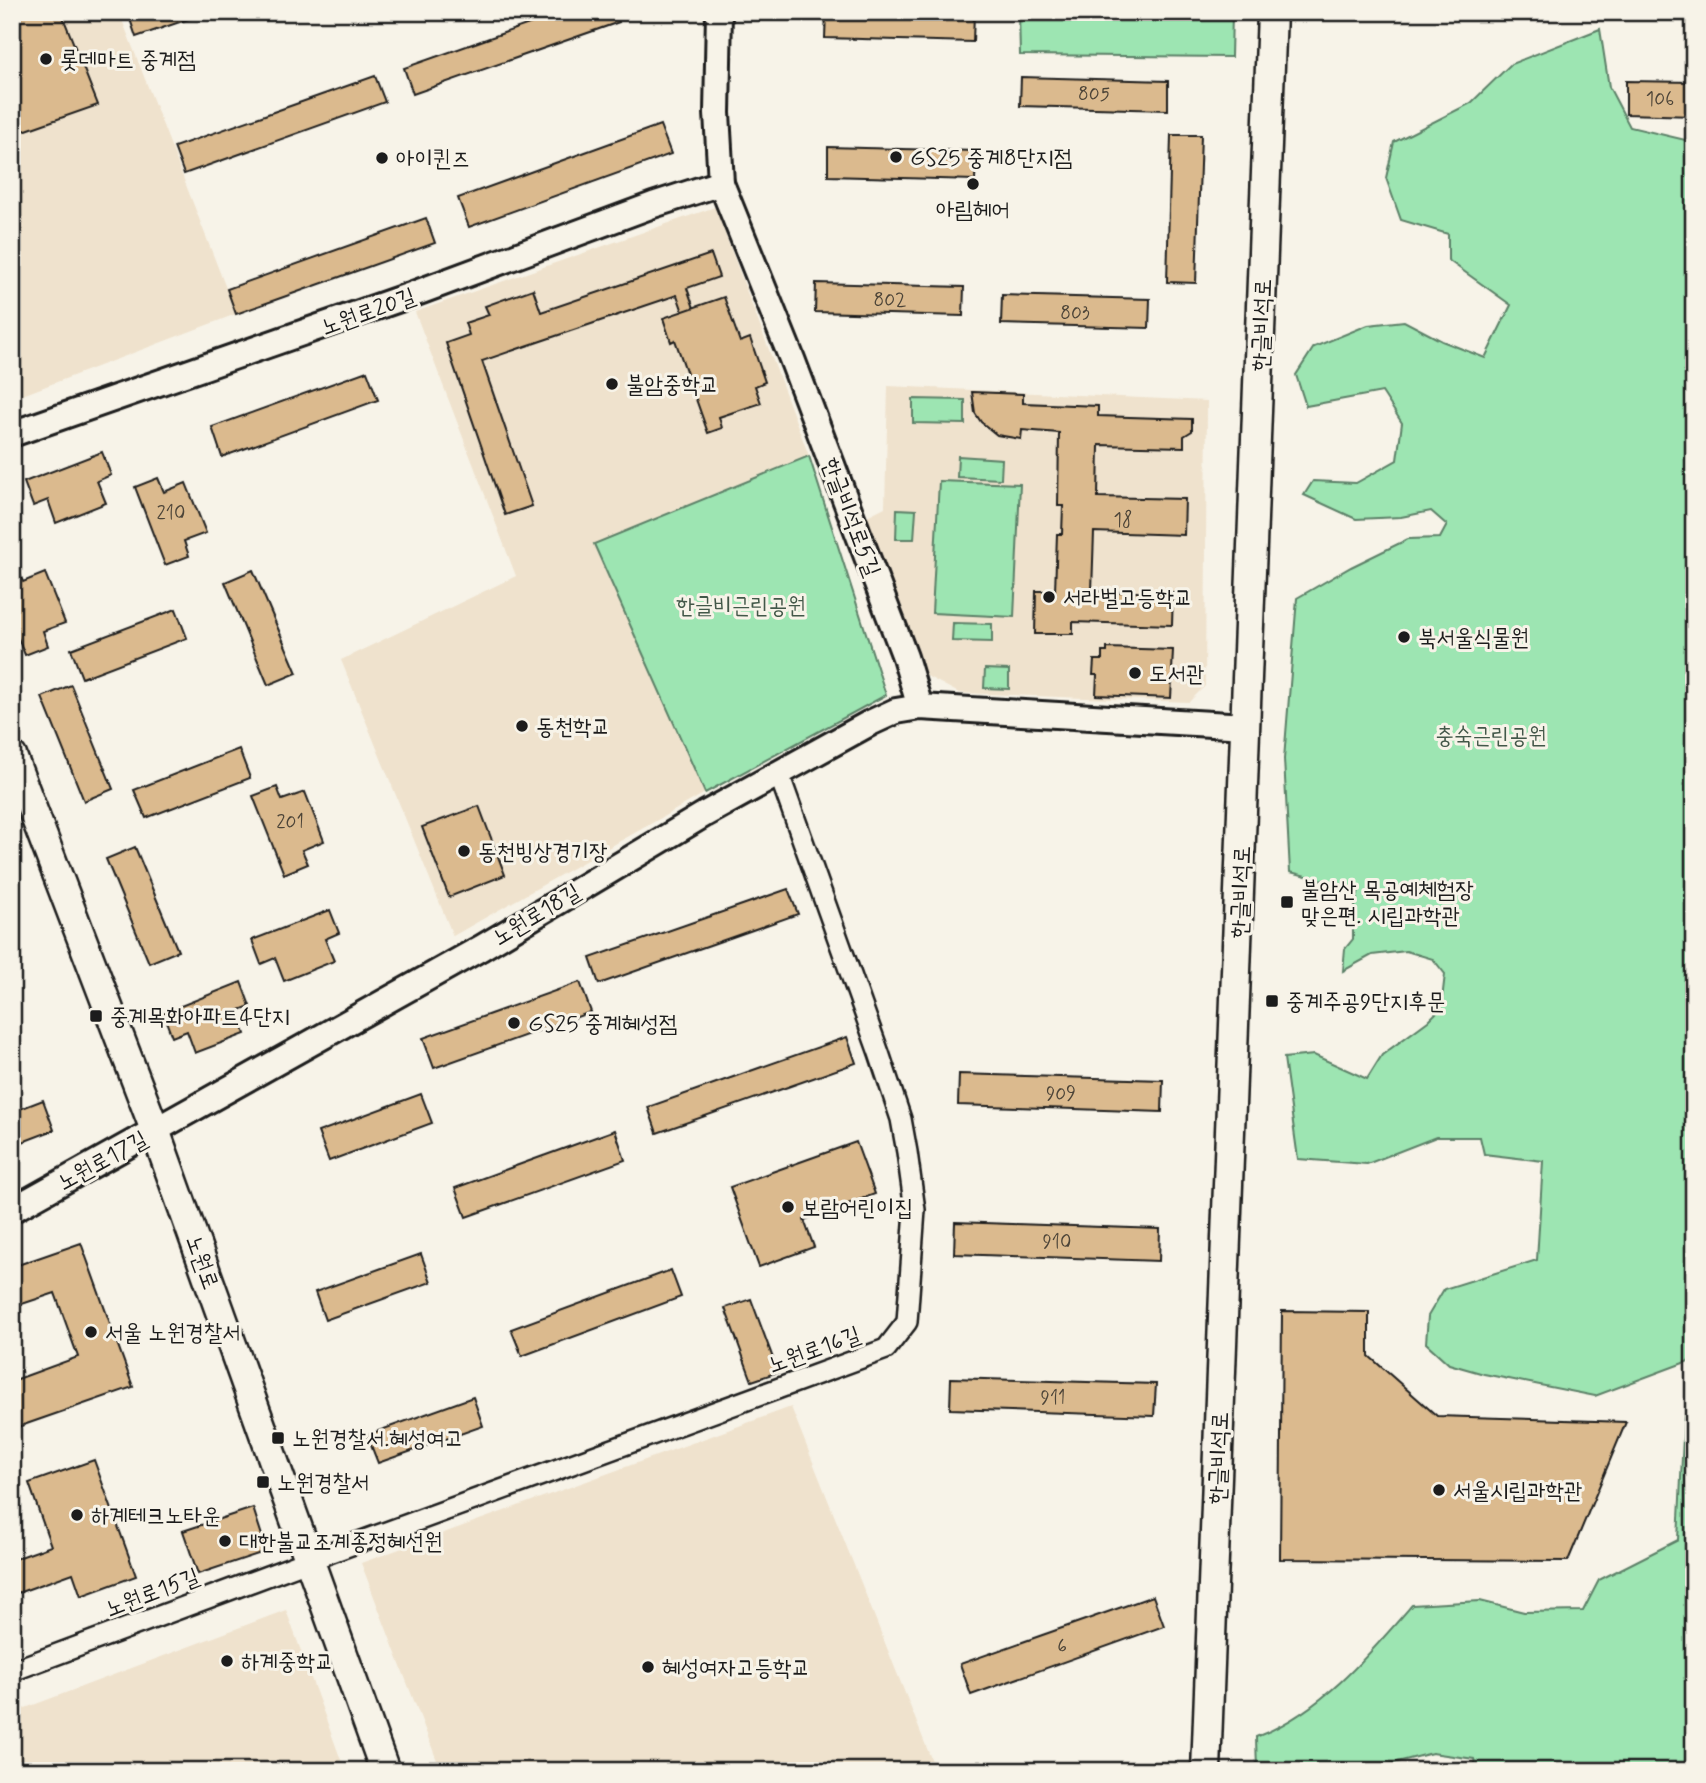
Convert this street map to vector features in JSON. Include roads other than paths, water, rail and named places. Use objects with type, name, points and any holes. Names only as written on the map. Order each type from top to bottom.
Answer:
[{"type":"main road","name":"한글비석로","points":[[1206,1771],[1272,12]]},
{"type":"main road","name":"노원로","points":[[12,756],[155,1130],[385,1771]]},
{"type":"street","name":"한글비석로5길","points":[[719,12],[717,113],[721,183],[792,359],[905,657],[920,707]]},
{"type":"street","name":"노원로20길","points":[[12,435],[721,183]]},
{"type":"street","points":[[920,707],[1246,726]]},
{"type":"street","name":"노원로18길","points":[[155,1130],[481,947],[705,814],[870,723],[895,711],[920,707]]},
{"type":"street","name":"노원로16길","points":[[310,1560],[886,1349],[907,1322],[915,1210],[901,1119],[779,774]]},
{"type":"street","name":"노원로17길","points":[[12,1210],[155,1130]]},
{"type":"street","name":"노원로15길","points":[[12,1671],[310,1560]]},
{"type":"place","name":"롯데마트 중계점","points":[[46,59]]},
{"type":"place","name":"GS25 중계8단지점","points":[[896,157]]},
{"type":"place","name":"아이퀸즈","points":[[382,158]]},
{"type":"place","name":"아림헤어","points":[[973,184]]},
{"type":"place","name":"불암중학교","points":[[612,384]]},
{"type":"place","name":"서라벌고등학교","points":[[1049,597]]},
{"type":"place","name":"북서울식물원","points":[[1404,637]]},
{"type":"place","name":"도서관","points":[[1135,673]]},
{"type":"place","name":"동천학교","points":[[522,726]]},
{"type":"place","name":"동천빙상경기장","points":[[464,851]]},
{"type":"place","name":"불암산 목공예체험장 맞은편. 시립과학관","points":[[1287,902]]},
{"type":"place","name":"중계주공9단지후문","points":[[1272,1001]]},
{"type":"place","name":"중계목화아파트4단지","points":[[96,1016]]},
{"type":"place","name":"GS25 중계혜성점","points":[[514,1023]]},
{"type":"place","name":"보람어린이집","points":[[788,1207]]},
{"type":"place","name":"서울 노원경찰서","points":[[91,1332]]},
{"type":"place","name":"노원경찰서.혜성여고","points":[[278,1438]]},
{"type":"place","name":"노원경찰서","points":[[263,1482]]},
{"type":"place","name":"서울시립과학관","points":[[1439,1490]]},
{"type":"place","name":"하계테크노타운","points":[[77,1515]]},
{"type":"place","name":"대한불교조계종정혜선원","points":[[225,1541]]},
{"type":"place","name":"하계중학교","points":[[227,1661]]},
{"type":"place","name":"혜성여자고등학교","points":[[648,1667]]},
{"type":"park label","name":"한글비근린공원","points":[[741,605]]},
{"type":"park label","name":"충숙근린공원","points":[[1491,735]]}]
